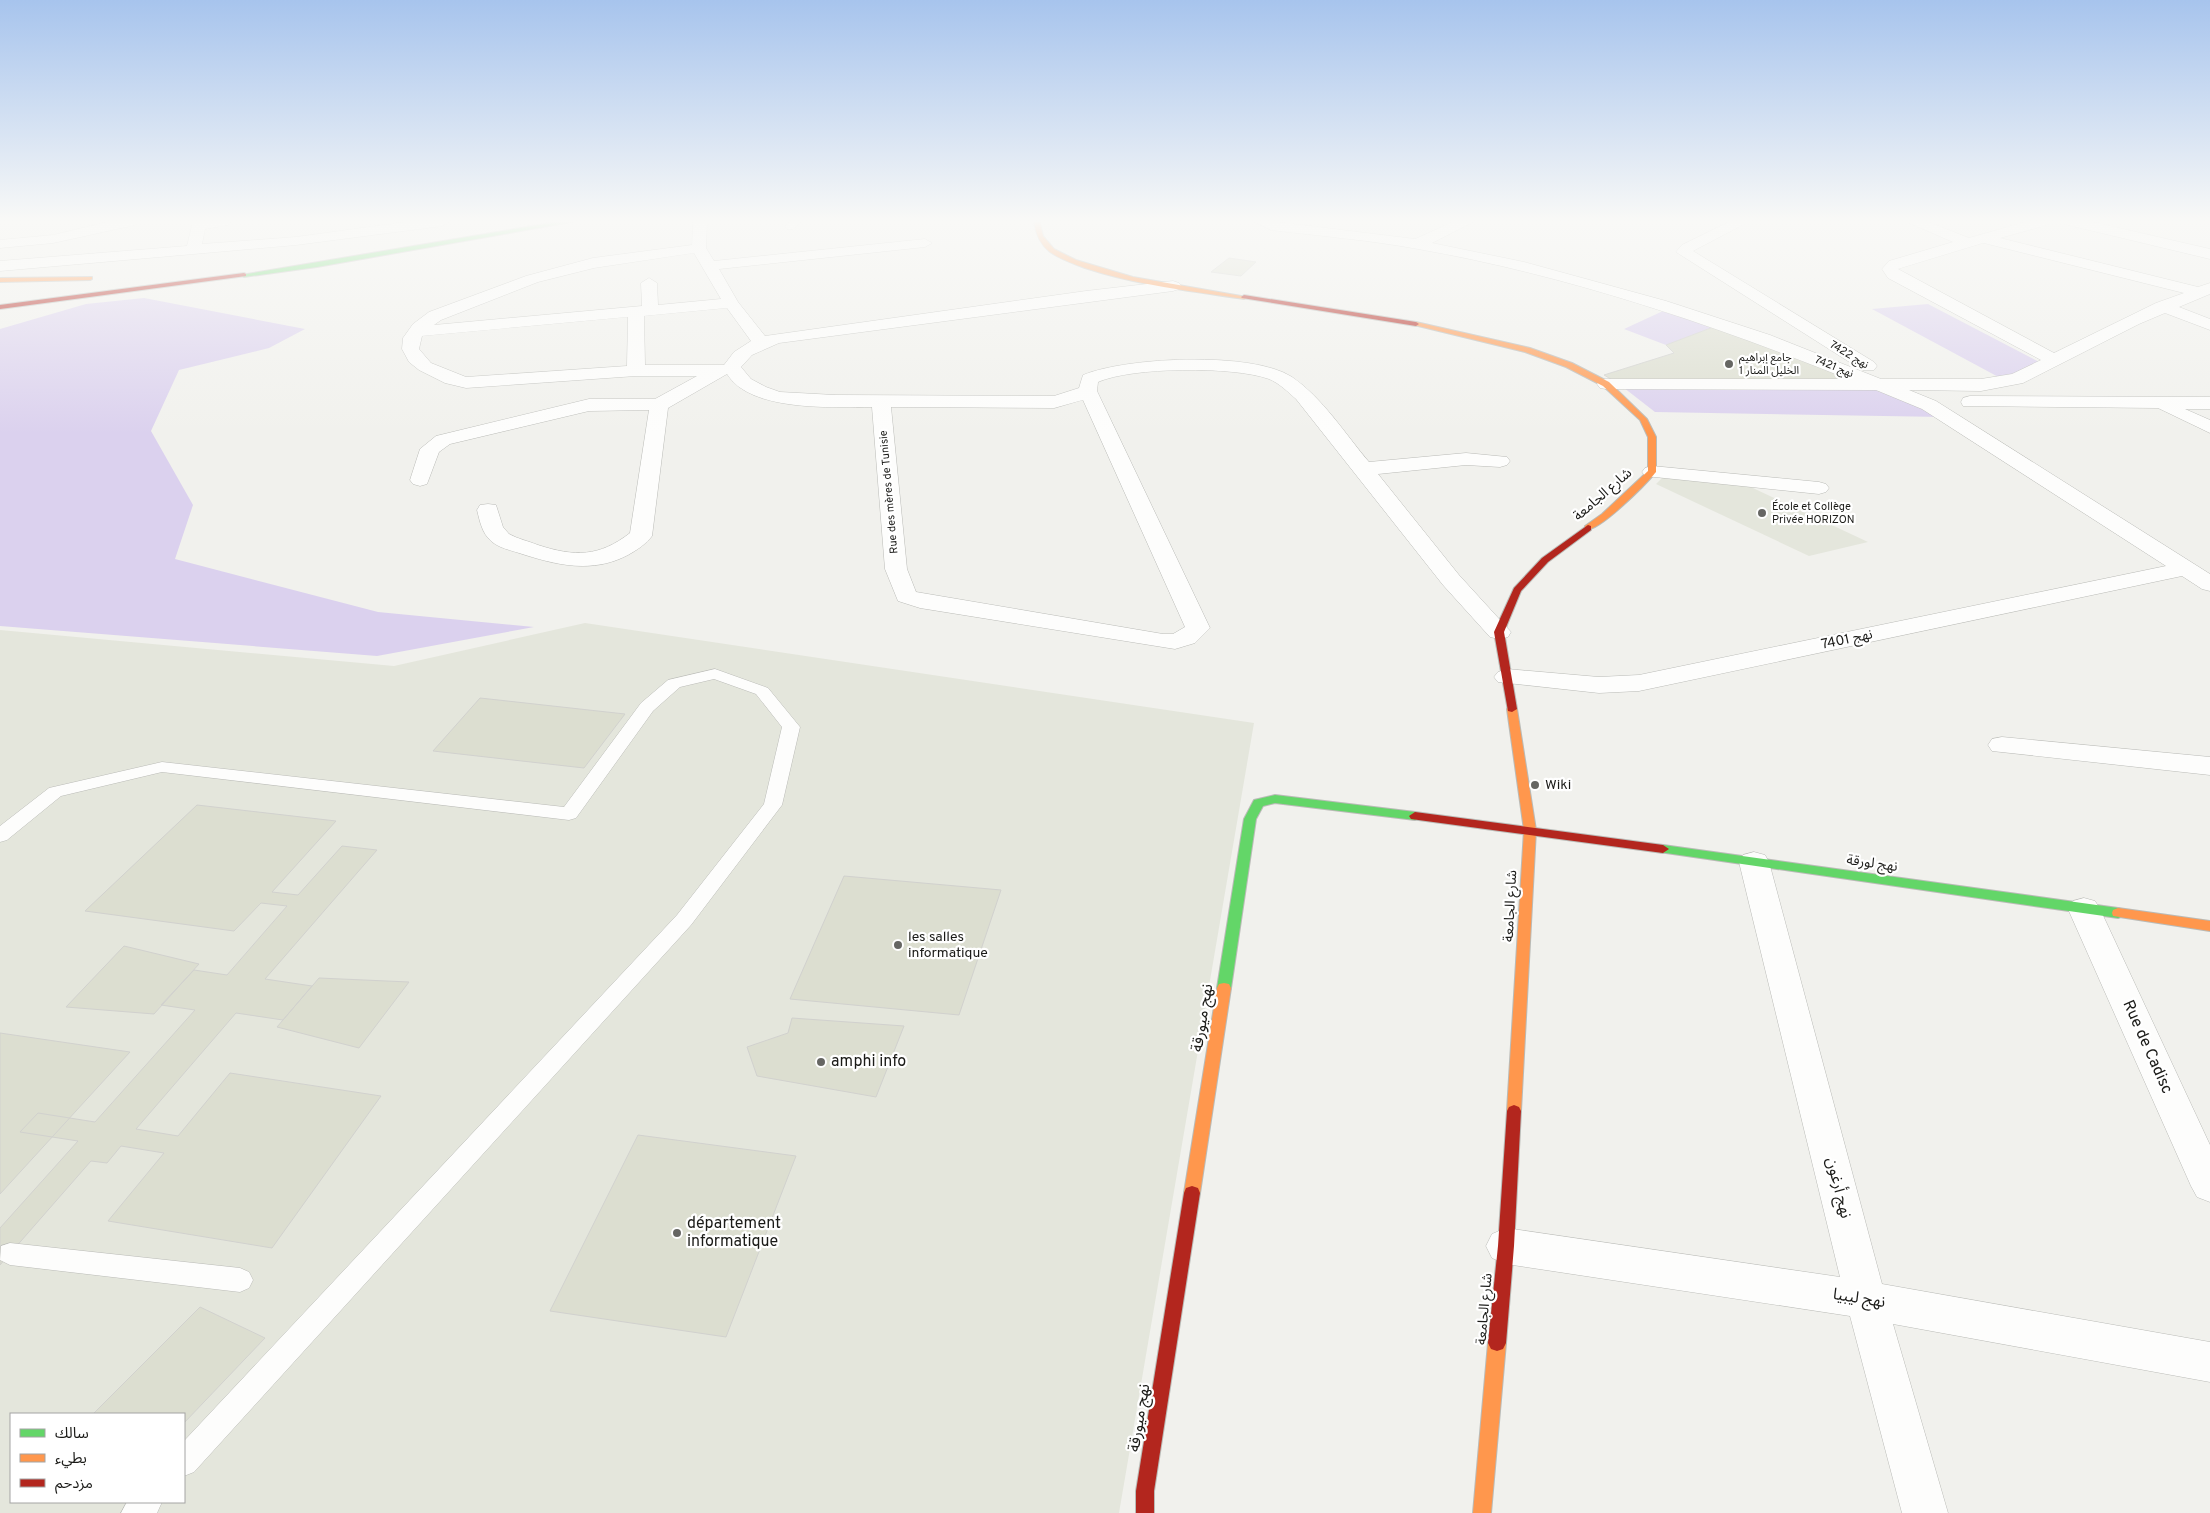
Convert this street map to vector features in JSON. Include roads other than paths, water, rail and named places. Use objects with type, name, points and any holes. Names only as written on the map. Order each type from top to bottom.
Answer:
[{"type":"main road","points":[[0,307],[109,293]]},
{"type":"main road","name":"شارع الجامعة","points":[[1214,293],[1425,326],[1485,338],[1527,350],[1568,365],[1606,384],[1642,419],[1652,437],[1652,472],[1605,516],[1539,566],[1517,590],[1499,632],[1530,830],[1506,1246],[1482,1513]]},
{"type":"main road","name":"نهج ميورقة","points":[[1145,1513],[1146,1491],[1253,806],[1258,802],[1275,799],[1530,830]]},
{"type":"main road","name":"نهج لورقة","points":[[1530,830],[2210,926]]},
{"type":"street","points":[[496,293],[435,316],[420,324],[412,332],[409,343],[410,350],[420,363],[442,376],[466,383],[636,371],[727,368],[745,383],[759,391],[779,397],[815,400],[1036,404],[1070,399],[1088,391],[1089,379],[1094,375],[1125,368],[1177,366],[1254,370],[1275,375],[1291,385],[1312,403],[1450,580],[1499,632]]},
{"type":"street","points":[[636,371],[647,293]]},
{"type":"street","points":[[725,293],[760,342]]},
{"type":"street","points":[[1086,296],[1090,293]]},
{"type":"street","points":[[420,480],[430,449],[443,440],[589,406],[610,404],[659,405],[727,368],[760,342],[807,333],[1115,293]]},
{"type":"street","name":"نهج 7421","points":[[1618,293],[1660,304],[1764,339],[1891,386]]},
{"type":"street","name":"نهج 7422","points":[[1749,293],[1816,334],[1891,386],[1922,401]]},
{"type":"street","points":[[1927,293],[2054,360]]},
{"type":"street","points":[[1606,384],[1891,386],[1997,384],[2017,379],[2162,306],[2197,293]]},
{"type":"street","points":[[412,332],[731,303]]},
{"type":"street","points":[[2162,306],[2210,325]]},
{"type":"street","points":[[1764,339],[1816,334]]},
{"type":"street","name":"Rue des mères de Tunisie","points":[[881,400],[896,569],[899,583],[906,596],[920,601],[1171,643],[1189,638],[1198,628],[1088,391]]},
{"type":"street","points":[[1922,401],[2210,403]]},
{"type":"street","points":[[1922,401],[2210,584]]},
{"type":"street","points":[[2156,402],[2210,427]]},
{"type":"street","points":[[488,510],[495,532],[502,539],[553,558],[578,561],[596,560],[630,546],[642,536],[659,405]]},
{"type":"street","points":[[1364,469],[1458,459],[1500,461]]},
{"type":"street","points":[[1652,472],[1820,488]]},
{"type":"street","name":"نهج 7401","points":[[1507,677],[1606,685],[1639,683],[2185,569]]},
{"type":"street","points":[[2002,745],[2210,766]]},
{"type":"street","name":"نهج أرغون","points":[[1754,862],[1866,1300],[1925,1513]]},
{"type":"street","name":"Rue de Cadisc","points":[[2084,909],[2210,1186]]},
{"type":"street","name":"نهج ليبيا","points":[[1506,1246],[1866,1300],[2210,1362]]},
{"type":"lane","points":[[0,836],[55,792],[162,766],[569,814],[647,706],[674,683],[715,674],[762,691],[790,727],[773,805],[684,920],[185,1461]]},
{"type":"lane","points":[[10,1254],[240,1280]]},
{"type":"lane","points":[[136,1513],[146,1503]]},
{"type":"place","name":"جامع إبراهيم الخليل المنار 1","points":[[1729,364]]},
{"type":"place","name":"École et Collège Privée HORIZON","points":[[1762,513]]},
{"type":"place","name":"Wiki","points":[[1535,785]]},
{"type":"place","name":"les salles informatique","points":[[898,945]]},
{"type":"place","name":"amphi info","points":[[821,1062]]},
{"type":"place","name":"département informatique","points":[[677,1233]]}]
